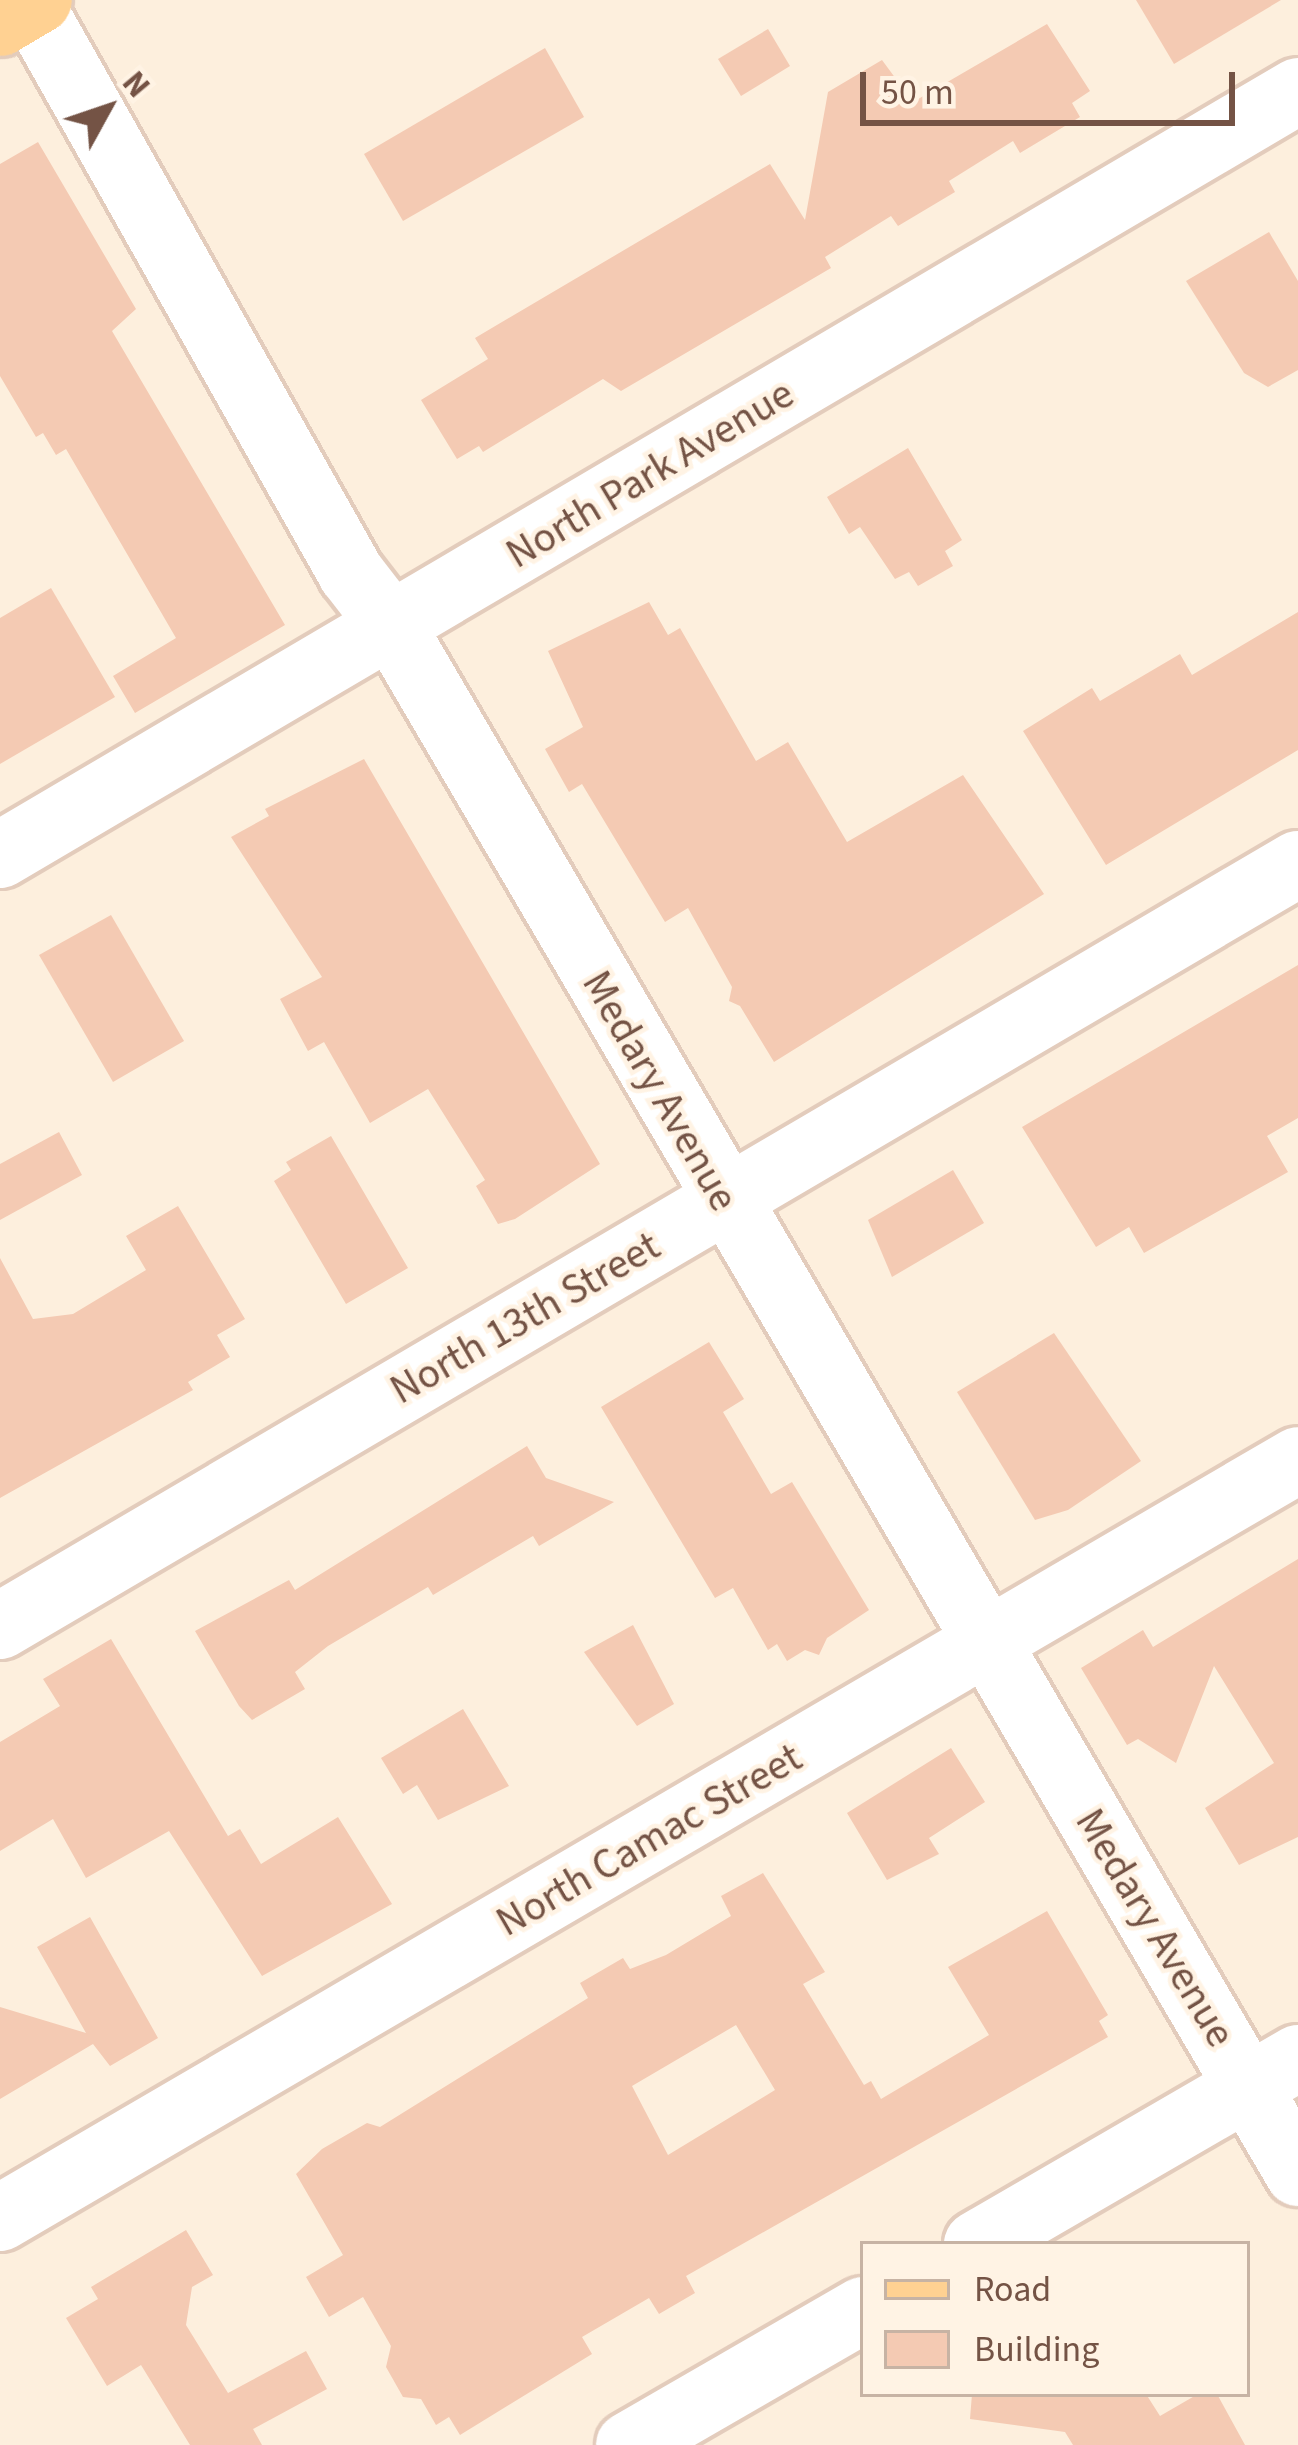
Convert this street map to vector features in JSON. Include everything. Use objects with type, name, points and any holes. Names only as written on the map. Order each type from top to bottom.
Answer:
[{"type":"street","name":"Medary Avenue","points":[[24,9],[351,573],[392,626],[723,1202],[986,1644],[1274,2073],[1298,2173]]},
{"type":"street","name":"North Park Avenue","points":[[0,855],[1298,91]]},
{"type":"street","name":"North 13th Street","points":[[0,1626],[1298,864]]},
{"type":"street","name":"North Camac Street","points":[[0,2218],[1298,1460]]},
{"type":"street","points":[[982,2241],[1274,2073]]},
{"type":"street","points":[[629,2445],[860,2312]]},
{"type":"building","points":[[1136,0],[1281,0],[1174,64]]},
{"type":"building","points":[[1047,24],[1090,91],[1072,103],[1080,117],[1020,153],[1013,141],[949,181],[955,192],[898,226],[891,216],[825,257],[831,268],[621,391],[603,379],[483,452],[479,446],[457,459],[421,400],[488,359],[475,338],[770,164],[805,220],[828,92],[882,60],[913,102]]},
{"type":"building","points":[[768,29],[790,66],[741,96],[718,59]]},
{"type":"building","points":[[545,48],[584,117],[403,221],[364,154]]},
{"type":"building","points":[[38,142],[136,309],[112,331],[285,625],[135,713],[113,676],[176,638],[66,449],[56,455],[43,433],[36,437],[0,376],[0,164]]},
{"type":"building","points":[[1269,232],[1298,281],[1298,370],[1268,387],[1244,373],[1186,281]]},
{"type":"building","points":[[908,448],[962,540],[945,551],[953,566],[918,586],[909,572],[895,579],[860,527],[849,534],[827,497]]},
{"type":"building","points":[[51,588],[115,697],[0,764],[0,618]]},
{"type":"building","points":[[649,602],[668,635],[680,628],[756,761],[788,742],[847,842],[963,775],[1044,894],[774,1062],[740,1006],[729,1001],[732,987],[688,908],[665,922],[582,784],[569,792],[545,749],[583,727],[548,651]]},
{"type":"building","points":[[1298,612],[1298,750],[1106,865],[1023,731],[1092,688],[1100,701],[1180,654],[1192,675]]},
{"type":"building","points":[[364,759],[600,1164],[515,1219],[498,1224],[476,1186],[485,1180],[428,1089],[370,1123],[324,1042],[308,1051],[280,999],[322,977],[231,837],[269,816],[265,809]]},
{"type":"building","points":[[111,915],[184,1041],[113,1082],[39,955]]},
{"type":"building","points":[[1298,965],[1298,1118],[1267,1136],[1288,1172],[1144,1253],[1129,1227],[1096,1247],[1022,1127]]},
{"type":"building","points":[[59,1132],[82,1175],[0,1220],[0,1164]]},
{"type":"building","points":[[331,1136],[408,1268],[346,1304],[274,1181],[291,1170],[286,1162]]},
{"type":"building","points":[[953,1170],[984,1223],[892,1277],[868,1220]]},
{"type":"building","points":[[178,1206],[245,1319],[217,1335],[230,1357],[188,1382],[193,1390],[0,1498],[0,1258],[33,1319],[73,1314],[146,1270],[126,1236]]},
{"type":"building","points":[[1054,1333],[1141,1461],[1068,1510],[1035,1520],[957,1392]]},
{"type":"building","points":[[709,1342],[744,1399],[723,1412],[771,1494],[792,1482],[869,1610],[827,1638],[819,1655],[805,1650],[787,1661],[777,1644],[768,1650],[733,1588],[715,1598],[601,1407]]},
{"type":"building","points":[[527,1446],[546,1478],[614,1502],[539,1546],[533,1536],[433,1595],[428,1587],[328,1646],[295,1672],[305,1689],[252,1720],[195,1631],[289,1580],[295,1590]]},
{"type":"building","points":[[1298,1559],[1298,1837],[1239,1865],[1205,1808],[1274,1763],[1214,1666],[1176,1763],[1138,1739],[1127,1745],[1081,1668],[1143,1630],[1153,1647]]},
{"type":"building","points":[[633,1625],[674,1704],[637,1726],[584,1652]]},
{"type":"building","points":[[111,1639],[228,1836],[240,1829],[261,1864],[338,1817],[392,1904],[262,1976],[169,1831],[86,1878],[53,1819],[0,1851],[0,1742],[60,1706],[43,1679]]},
{"type":"building","points":[[463,1709],[509,1786],[438,1820],[417,1785],[403,1794],[381,1758]]},
{"type":"building","points":[[951,1748],[985,1802],[929,1838],[939,1854],[887,1880],[847,1813]]},
{"type":"building","points":[[763,1873],[825,1972],[803,1984],[864,2085],[871,2081],[881,2099],[989,2035],[948,1967],[1047,1911],[1108,2015],[1099,2021],[1108,2037],[686,2276],[695,2293],[659,2314],[649,2298],[582,2337],[592,2354],[460,2435],[449,2417],[436,2425],[421,2399],[403,2397],[386,2367],[391,2346],[363,2297],[329,2317],[306,2277],[343,2255],[296,2174],[322,2149],[367,2123],[380,2127],[588,1998],[580,1983],[623,1958],[630,1969],[666,1955],[731,1916],[721,1896]],"holes":[[[736,2025],[775,2090],[668,2155],[632,2086]]]},
{"type":"building","points":[[90,1917],[158,2038],[110,2066],[93,2044],[0,2099],[0,2007],[86,2033],[37,1947]]},
{"type":"building","points":[[186,2230],[213,2275],[192,2287],[186,2325],[228,2393],[306,2351],[327,2389],[253,2429],[262,2445],[190,2445],[141,2365],[107,2386],[66,2318],[98,2299],[91,2287]]},
{"type":"building","points":[[972,2397],[1148,2397],[1160,2416],[1193,2397],[1219,2397],[1245,2445],[1073,2445],[1065,2432],[970,2419]]}]
